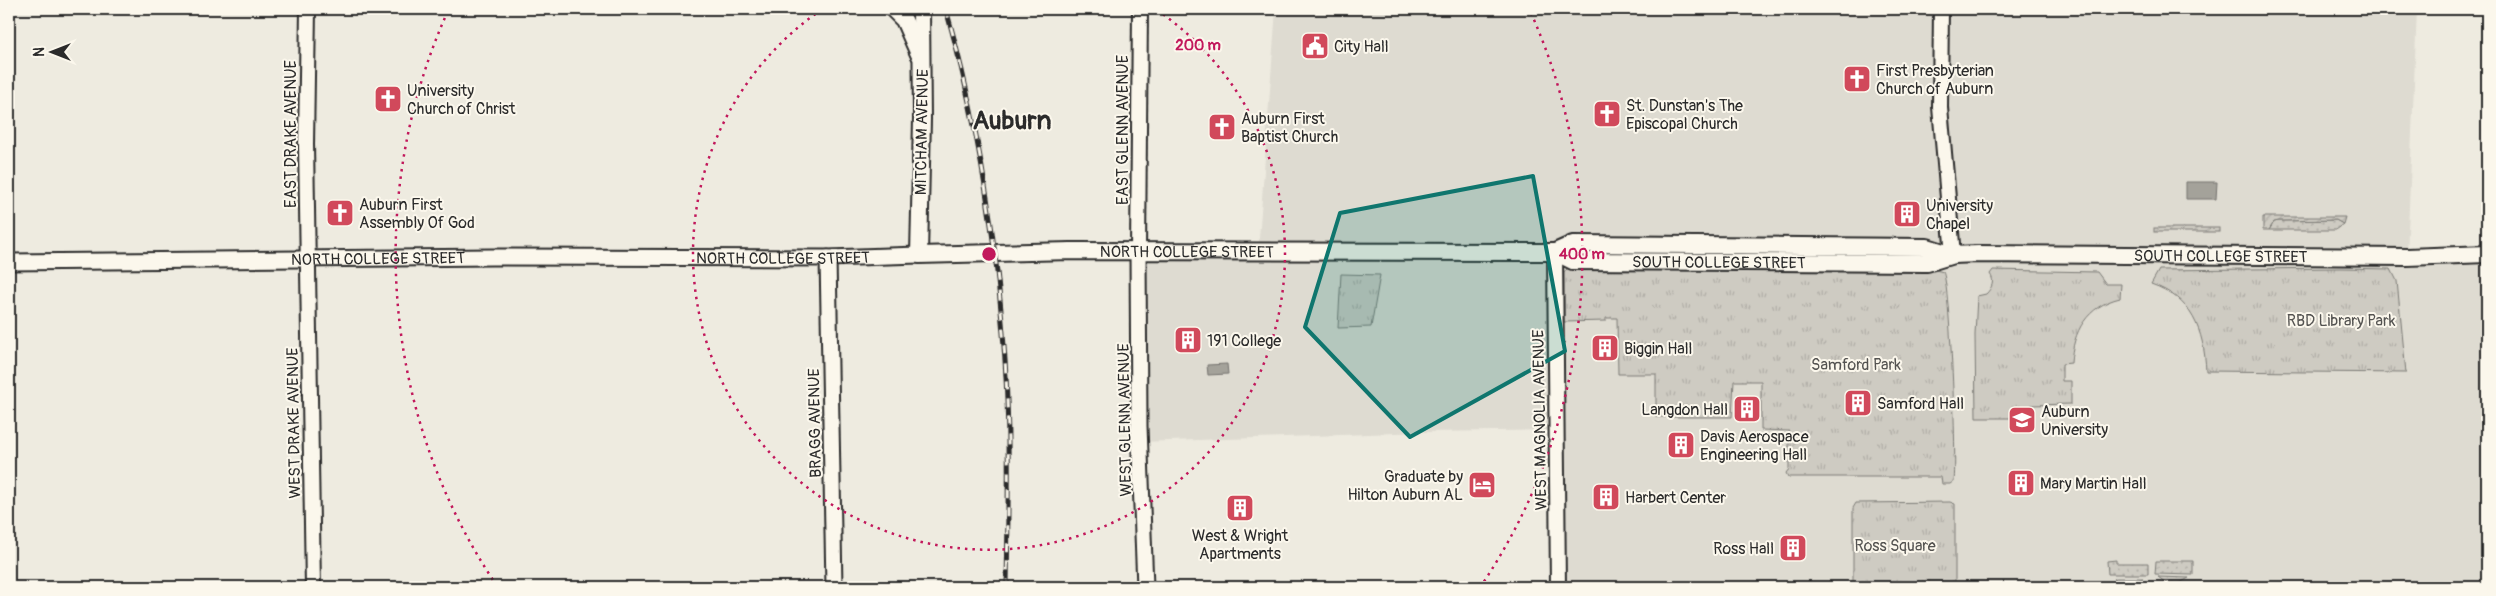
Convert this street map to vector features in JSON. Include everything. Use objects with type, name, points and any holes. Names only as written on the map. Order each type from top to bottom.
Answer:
[{"type":"main road","points":[[893,9],[904,20],[922,62]]},
{"type":"main road","name":"MITCHAM AVENUE","points":[[918,255],[922,62],[921,9]]},
{"type":"main road","name":"NORTH COLLEGE STREET","points":[[9,262],[308,259],[828,258],[1138,252],[1556,252]]},
{"type":"main road","name":"WEST GLENN AVENUE","points":[[1138,252],[1139,426],[1145,587]]},
{"type":"main road","name":"SOUTH COLLEGE STREET","points":[[1556,252],[1573,261],[1927,263],[1953,255],[2407,257],[2487,254]]},
{"type":"main road","name":"BRAGG AVENUE","points":[[828,258],[834,587]]},
{"type":"street","name":"EAST DRAKE AVENUE","points":[[308,9],[306,144],[308,259]]},
{"type":"street","name":"EAST GLENN AVENUE","points":[[1138,252],[1140,9]]},
{"type":"street","points":[[1941,9],[1940,107],[1953,255]]},
{"type":"street","name":"WEST MAGNOLIA AVENUE","points":[[1556,252],[1558,587]]},
{"type":"street","name":"WEST DRAKE AVENUE","points":[[308,259],[313,587]]},
{"type":"highlighted area","points":[[1533,176],[1565,351],[1410,437],[1305,327],[1340,213]]},
{"type":"shaded area","points":[[1276,9],[2417,9],[2407,257],[2487,255],[2487,587],[1558,587],[1557,430],[1424,432],[1140,442],[1138,252],[1258,252]]},
{"type":"shaded area","points":[[2186,182],[2217,182],[2216,199],[2186,199]]},
{"type":"shaded area","points":[[1227,364],[1228,374],[1208,375],[1207,365]]},
{"type":"green space","points":[[2263,217],[2345,217],[2343,224],[2336,220],[2279,221],[2274,222],[2269,230],[2263,230]]},
{"type":"green space","points":[[2336,220],[2343,224],[2335,230],[2269,230],[2274,222],[2279,221]]},
{"type":"green space","points":[[2154,228],[2219,228],[2219,232],[2154,232]]},
{"type":"green space","name":"Samford Park","points":[[1569,266],[1936,270],[1943,272],[1946,283],[1952,373],[1955,441],[1954,481],[1950,484],[1942,484],[1941,477],[1788,477],[1786,473],[1789,469],[1789,431],[1761,430],[1761,381],[1734,381],[1732,417],[1656,417],[1656,374],[1618,374],[1617,318],[1606,318],[1606,321],[1564,322],[1564,273]]},
{"type":"green space","name":"RBD Library Park","points":[[2391,269],[2397,281],[2406,373],[2206,371],[2199,329],[2193,317],[2177,298],[2151,284],[2159,270]]},
{"type":"green space","points":[[1993,270],[2097,272],[2106,284],[2121,284],[2120,298],[2099,307],[2091,314],[2079,330],[2072,351],[2071,363],[2062,364],[2062,381],[2071,381],[2071,404],[2031,405],[2031,418],[1976,418],[1975,335],[1977,296],[1986,294],[1990,289],[1993,282],[1990,274]]},
{"type":"green space","points":[[1341,274],[1380,275],[1371,327],[1338,328]]},
{"type":"green space","name":"Ross Square","points":[[1950,502],[1955,504],[1955,587],[1853,587],[1853,508],[1856,503]]},
{"type":"green space","points":[[2116,560],[2116,563],[2148,563],[2148,574],[2108,574],[2107,561]]},
{"type":"green space","points":[[2156,561],[2193,561],[2193,575],[2155,574]]},
{"type":"green space","points":[[2158,577],[2189,578],[2172,587]]},
{"type":"green space","points":[[2143,578],[2127,587],[2114,579]]},
{"type":"railway","points":[[946,9],[977,139],[997,271],[1008,416],[1007,587]]},
{"type":"place","name":"City Hall","points":[[1315,46]]},
{"type":"place","name":"First Presbyterian Church of Auburn","points":[[1857,79]]},
{"type":"place","name":"University Church of Christ","points":[[388,99]]},
{"type":"place","name":"St. Dunstan's The Episcopal Church","points":[[1607,114]]},
{"type":"place","name":"Auburn First Baptist Church","points":[[1222,127]]},
{"type":"place","name":"Auburn First Assembly Of God","points":[[340,213]]},
{"type":"place","name":"University Chapel","points":[[1907,214]]},
{"type":"place","name":"191 College","points":[[1188,340]]},
{"type":"place","name":"Biggin Hall","points":[[1605,348]]},
{"type":"place","name":"Samford Hall","points":[[1858,403]]},
{"type":"place","name":"Langdon Hall","points":[[1747,409]]},
{"type":"place","name":"Auburn University","points":[[2022,420]]},
{"type":"place","name":"Davis Aerospace Engineering Hall","points":[[1681,445]]},
{"type":"place","name":"Mary Martin Hall","points":[[2021,483]]},
{"type":"place","name":"Graduate by Hilton Auburn AL","points":[[1482,485]]},
{"type":"place","name":"Harbert Center","points":[[1606,497]]},
{"type":"place","name":"West & Wright Apartments","points":[[1240,508]]},
{"type":"place","name":"Ross Hall","points":[[1793,548]]},
{"type":"district","name":"Auburn","points":[[1012,120]]}]
